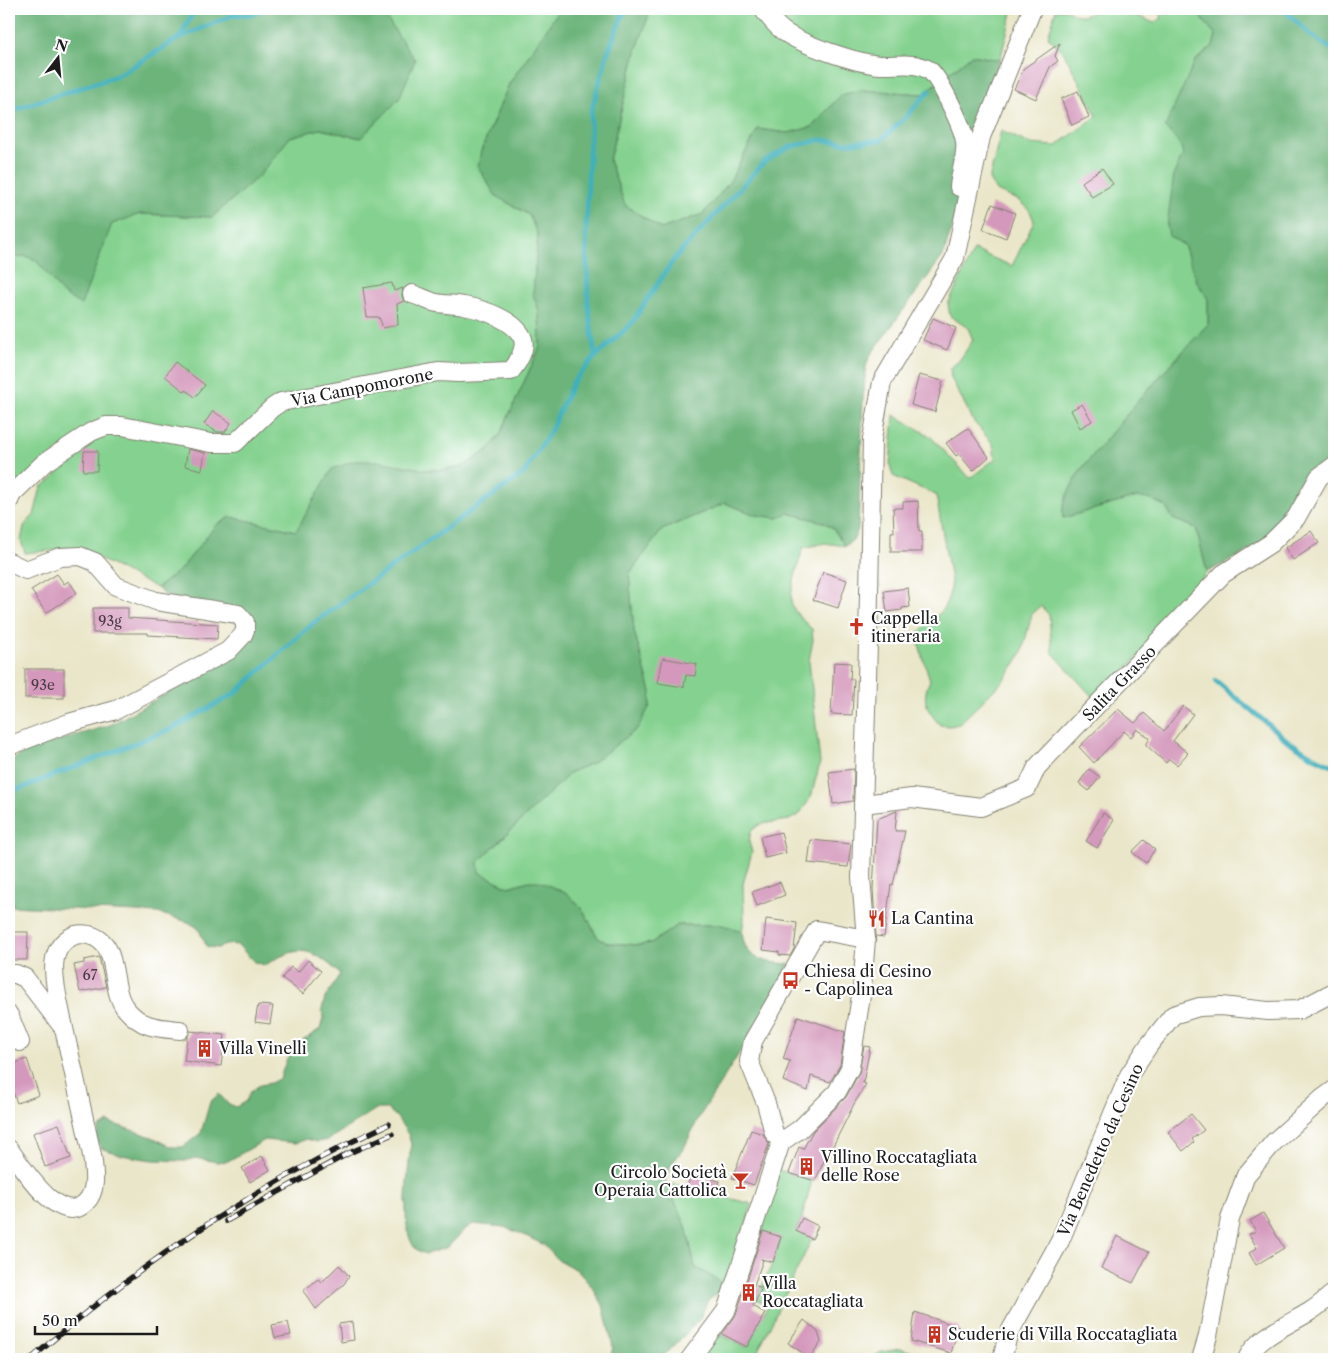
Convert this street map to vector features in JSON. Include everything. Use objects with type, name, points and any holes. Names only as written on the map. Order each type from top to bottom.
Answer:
[{"type":"street","points":[[763,9],[781,30],[797,40],[865,63],[881,65],[912,64],[930,71],[936,77],[948,99],[966,143],[955,212],[963,219]]},
{"type":"street","points":[[690,1359],[726,1312],[781,1142],[800,1129],[837,1092],[850,1068],[862,989],[866,940],[861,877],[872,439],[882,382],[955,258],[980,137],[1032,12],[1031,9]]},
{"type":"street","name":"Via Campomorone","points":[[9,500],[12,494],[44,463],[91,432],[106,426],[122,426],[211,443],[235,443],[272,408],[281,402],[438,372],[511,371],[517,364],[522,353],[524,341],[508,323],[486,311],[463,305],[434,302],[412,294]]},
{"type":"street","name":"Salita Grasso","points":[[863,804],[912,798],[981,807],[1027,788],[1037,767],[1223,574],[1271,543],[1296,518],[1319,477],[1334,466]]},
{"type":"street","points":[[9,562],[26,570],[60,557],[80,556],[95,562],[116,586],[156,601],[238,614],[246,622],[243,635],[228,651],[124,706],[69,723],[9,746]]},
{"type":"street","points":[[781,1142],[774,1133],[766,1103],[749,1061],[753,1041],[817,930],[866,940]]},
{"type":"street","points":[[9,1149],[29,1176],[52,1202],[61,1208],[73,1210],[81,1208],[88,1200],[95,1177],[92,1155],[64,1028],[54,968],[60,946],[71,937],[81,934],[96,937],[104,942],[109,951],[121,1001],[133,1016],[152,1028],[180,1030]]},
{"type":"street","points":[[9,974],[16,974],[25,978],[64,1028]]},
{"type":"street","name":"Via Benedetto da Cesino","points":[[1002,1359],[1008,1336],[1060,1241],[1129,1075],[1149,1045],[1173,1015],[1199,1007],[1221,1006],[1268,1011],[1299,1010],[1334,992]]},
{"type":"street","points":[[9,1015],[20,1042]]},
{"type":"street","points":[[1201,1359],[1208,1336],[1230,1219],[1246,1175],[1274,1142],[1334,1090]]},
{"type":"street","points":[[1247,1359],[1249,1353],[1268,1335],[1310,1311],[1334,1293]]},
{"type":"green space","points":[[9,9],[80,9],[84,12],[96,9],[380,9],[415,60],[399,99],[361,138],[320,129],[290,137],[261,174],[212,217],[140,214],[112,224],[81,305],[63,294],[36,260],[25,256],[15,257],[9,254]]},
{"type":"green space","points":[[380,9],[560,9],[509,84],[481,151],[478,167],[496,196],[529,215],[538,235],[533,294],[539,311],[540,347],[500,435],[488,450],[462,467],[442,470],[333,469],[296,531],[231,517],[216,525],[181,569],[157,588],[78,548],[25,553],[21,541],[24,526],[34,515],[41,487],[60,470],[66,446],[9,507],[9,254],[29,257],[35,260],[63,294],[112,224],[140,214],[212,217],[261,174],[290,137],[320,129],[361,138],[415,60]]},
{"type":"green space","points":[[560,9],[651,9],[636,51],[609,160],[625,205],[661,229],[703,214],[729,183],[758,129],[788,133],[812,127],[841,95],[862,90],[923,94],[972,55],[1000,60],[980,106],[952,228],[943,256],[869,357],[866,367],[863,399],[858,529],[854,539],[845,546],[833,528],[823,522],[788,513],[778,518],[756,515],[725,503],[662,530],[629,574],[634,631],[651,692],[650,706],[637,729],[592,763],[571,772],[478,862],[479,872],[508,887],[529,881],[539,881],[568,894],[583,910],[598,938],[608,943],[640,945],[651,943],[678,925],[722,925],[742,931],[747,949],[757,958],[764,961],[790,964],[753,1031],[698,1119],[684,1148],[671,1165],[665,1180],[686,1226],[695,1267],[728,1286],[708,1300],[699,1320],[661,1359],[610,1359],[613,1347],[603,1305],[592,1287],[577,1270],[558,1260],[544,1245],[524,1235],[504,1227],[473,1224],[464,1230],[448,1247],[426,1254],[416,1249],[407,1229],[406,1214],[411,1144],[408,1134],[396,1116],[387,1109],[376,1109],[328,1140],[317,1142],[307,1139],[296,1143],[265,1140],[228,1161],[217,1162],[195,1158],[185,1161],[152,1160],[121,1155],[101,1148],[96,1139],[99,1128],[108,1122],[152,1137],[172,1147],[183,1147],[201,1133],[210,1102],[219,1094],[227,1103],[236,1107],[246,1101],[251,1091],[260,1085],[271,1083],[280,1078],[287,1058],[301,1042],[320,1029],[325,998],[340,974],[321,958],[304,951],[287,954],[265,965],[254,962],[238,945],[228,944],[218,948],[207,947],[198,928],[188,922],[158,913],[9,906],[9,763],[25,751],[110,725],[234,656],[249,627],[165,595],[157,588],[181,569],[216,525],[231,517],[296,531],[332,469],[354,461],[378,461],[427,470],[462,467],[488,450],[500,435],[540,347],[539,311],[533,294],[538,235],[529,215],[496,196],[478,167],[481,151],[509,84]]},
{"type":"green space","points":[[651,9],[1013,9],[1000,60],[972,55],[923,94],[862,90],[841,95],[812,127],[788,133],[758,129],[729,183],[703,214],[661,229],[625,205],[609,160],[636,51]]},
{"type":"green space","points":[[1056,9],[1066,9],[1074,14],[1083,16],[1101,9],[1130,9],[1138,16],[1154,23],[1162,18],[1158,9],[1193,9],[1216,34],[1213,46],[1195,61],[1180,144],[1184,154],[1174,174],[1170,236],[1184,245],[1197,282],[1208,299],[1208,324],[1144,394],[1079,472],[1063,507],[1063,518],[1137,497],[1152,499],[1165,506],[1173,519],[1196,528],[1207,572],[1180,607],[1100,701],[1088,692],[1052,652],[1049,615],[1041,606],[1032,614],[1022,652],[1002,682],[959,724],[950,726],[940,725],[926,704],[927,687],[930,680],[916,635],[943,610],[949,596],[951,580],[936,495],[893,476],[890,465],[894,415],[930,436],[970,478],[995,459],[993,444],[974,422],[951,378],[950,368],[959,361],[973,340],[968,328],[950,316],[948,304],[974,250],[1012,266],[1034,221],[1030,211],[1018,200],[996,191],[989,180],[1001,131],[1030,144],[1056,146],[1097,116],[1064,53],[1048,37]]},
{"type":"green space","points":[[1193,9],[1334,9],[1334,459],[1283,525],[1245,553],[1207,572],[1196,528],[1173,519],[1165,506],[1152,500],[1137,497],[1063,518],[1063,507],[1079,472],[1144,394],[1208,324],[1208,299],[1197,282],[1184,245],[1169,236],[1167,226],[1174,174],[1183,154],[1180,144],[1165,127],[1195,61],[1213,46],[1216,35]]},
{"type":"green space","points":[[725,503],[756,515],[778,518],[788,513],[823,522],[833,528],[845,546],[825,543],[803,548],[791,600],[794,609],[812,629],[813,640],[809,661],[820,763],[811,797],[799,815],[789,820],[760,824],[751,831],[749,842],[752,852],[743,884],[744,919],[742,931],[722,925],[678,925],[651,943],[640,945],[608,943],[598,938],[583,910],[529,881],[508,887],[478,872],[478,862],[571,772],[592,763],[651,692],[634,631],[629,574],[662,530]]},
{"type":"green space","points":[[775,1169],[812,1180],[802,1218],[796,1230],[812,1239],[754,1359],[699,1359],[715,1332],[747,1347],[768,1305],[756,1299],[773,1262],[781,1238],[757,1229]]},
{"type":"green space","points":[[673,1184],[752,1204],[727,1286],[695,1267],[686,1226],[668,1188]]},
{"type":"green space","points":[[900,1349],[920,1353],[931,1359],[871,1359],[881,1352]]},
{"type":"building","points":[[1060,43],[1055,56],[1058,61],[1050,67],[1036,99],[1014,89],[1024,68]]},
{"type":"building","points":[[1078,91],[1089,117],[1072,125],[1061,99]]},
{"type":"building","points":[[1102,168],[1113,184],[1092,197],[1082,182]]},
{"type":"building","points":[[992,204],[1015,213],[1006,238],[983,229]]},
{"type":"building","points":[[392,283],[394,291],[403,288],[402,296],[404,301],[397,304],[398,325],[383,328],[379,317],[367,317],[363,288]]},
{"type":"building","points":[[933,318],[956,328],[947,350],[923,340]]},
{"type":"building","points":[[175,362],[205,385],[195,397],[186,390],[185,392],[165,376]]},
{"type":"building","points":[[919,375],[943,381],[935,412],[911,405]]},
{"type":"building","points":[[1082,404],[1092,421],[1080,428],[1071,410]]},
{"type":"building","points":[[213,411],[231,423],[225,432],[217,432],[204,424]]},
{"type":"building","points":[[968,428],[989,457],[973,471],[959,454],[956,456],[946,443]]},
{"type":"building","points":[[188,449],[205,453],[202,470],[185,466]]},
{"type":"building","points":[[84,451],[98,451],[97,471],[83,471]]},
{"type":"building","points":[[918,501],[919,531],[922,531],[922,552],[891,552],[891,532],[894,532],[893,508],[903,508],[903,502]]},
{"type":"building","points":[[1311,531],[1319,543],[1293,560],[1285,548]]},
{"type":"building","points":[[823,572],[847,580],[838,608],[813,600]]},
{"type":"building","points":[[57,574],[64,584],[69,581],[77,593],[46,613],[31,590]]},
{"type":"building","points":[[908,588],[910,607],[887,612],[884,591]]},
{"type":"building","points":[[93,608],[128,608],[128,618],[218,624],[217,639],[148,635],[148,633],[93,633]]},
{"type":"building","points":[[663,658],[697,664],[695,676],[686,675],[684,687],[658,683]]},
{"type":"building","points":[[834,662],[851,663],[850,679],[854,679],[852,715],[831,714]]},
{"type":"building","points":[[25,669],[64,669],[64,698],[25,698]]},
{"type":"building","points":[[1183,706],[1193,714],[1173,741],[1188,753],[1177,765],[1169,759],[1166,763],[1146,745],[1150,738],[1137,729],[1131,737],[1124,731],[1094,763],[1079,747],[1118,709],[1135,723],[1144,713],[1164,731]]},
{"type":"building","points":[[854,769],[853,801],[833,804],[829,772]]},
{"type":"building","points":[[1089,769],[1100,777],[1089,791],[1079,783]]},
{"type":"building","points":[[897,811],[895,831],[905,831],[893,885],[891,884],[884,937],[876,936],[873,889],[877,819]]},
{"type":"building","points":[[1103,813],[1114,820],[1097,848],[1086,841]]},
{"type":"building","points":[[781,832],[786,853],[765,858],[760,837]]},
{"type":"building","points":[[811,840],[851,844],[848,867],[808,863]]},
{"type":"building","points":[[1144,840],[1155,849],[1146,863],[1132,852]]},
{"type":"building","points":[[780,882],[785,895],[757,906],[752,892]]},
{"type":"building","points":[[766,919],[797,923],[794,949],[790,956],[779,955],[779,952],[763,950]]},
{"type":"building","points":[[9,932],[28,932],[27,960],[9,960]]},
{"type":"building","points":[[99,957],[106,987],[80,992],[74,965],[84,963],[84,960]]},
{"type":"building","points":[[308,960],[321,971],[303,994],[282,978],[291,967],[298,972]]},
{"type":"building","points":[[258,1005],[273,1006],[270,1024],[255,1022]]},
{"type":"building","points":[[798,1016],[845,1032],[840,1065],[830,1082],[811,1076],[808,1091],[783,1081],[790,1061],[783,1059]]},
{"type":"building","name":"Villa Vinelli","points":[[190,1031],[225,1035],[221,1066],[184,1061],[187,1038]]},
{"type":"building","points":[[864,1046],[870,1047],[863,1083],[866,1084],[831,1150],[829,1150],[815,1181],[789,1173],[799,1147],[803,1149],[813,1131],[846,1097],[859,1073]]},
{"type":"building","points":[[27,1059],[39,1095],[17,1103],[9,1081],[9,1065]]},
{"type":"building","points":[[1191,1114],[1204,1130],[1192,1139],[1194,1142],[1183,1151],[1168,1132]]},
{"type":"building","points":[[59,1124],[71,1158],[45,1167],[33,1133]]},
{"type":"building","points":[[751,1130],[763,1134],[769,1144],[754,1185],[732,1178]]},
{"type":"building","points":[[262,1156],[270,1170],[250,1182],[242,1168]]},
{"type":"building","points":[[691,1174],[720,1181],[717,1194],[687,1187]]},
{"type":"building","points":[[1263,1213],[1284,1248],[1256,1265],[1249,1253],[1257,1248],[1249,1234],[1256,1231],[1250,1221]]},
{"type":"building","points":[[802,1218],[818,1226],[812,1239],[796,1231]]},
{"type":"building","name":"Villa Roccatagliata","points":[[763,1231],[781,1237],[773,1262],[761,1259],[763,1260],[754,1285],[762,1288],[753,1306],[765,1313],[747,1347],[722,1334],[736,1315]]},
{"type":"building","points":[[1117,1236],[1149,1252],[1133,1283],[1101,1268]]},
{"type":"building","points":[[339,1265],[349,1276],[344,1284],[316,1309],[303,1291],[318,1279],[322,1282]]},
{"type":"building","name":"Scuderie di Villa Roccatagliata","points":[[915,1312],[959,1327],[951,1353],[911,1341]]},
{"type":"building","points":[[804,1320],[818,1332],[821,1342],[810,1358],[788,1343]]},
{"type":"building","points":[[288,1322],[291,1335],[275,1338],[272,1325]]},
{"type":"building","points":[[352,1322],[354,1340],[341,1342],[339,1324]]},
{"type":"waterway","points":[[180,37],[195,9]]},
{"type":"waterway","points":[[9,111],[117,76],[179,38],[233,15],[254,14],[262,9]]},
{"type":"waterway","points":[[595,357],[588,302],[586,231],[591,112],[608,52],[625,9]]},
{"type":"waterway","points":[[1283,9],[1312,36],[1334,51]]},
{"type":"waterway","points":[[9,793],[171,729],[234,694],[312,624],[524,473],[551,430],[573,382],[595,357],[631,324],[675,258],[765,161],[790,147],[820,140],[848,143],[881,140],[906,117],[929,91]]},
{"type":"waterway","points":[[1216,681],[1288,741],[1314,757],[1334,766]]},
{"type":"railway","points":[[31,1359],[114,1291],[201,1228],[294,1172],[389,1124]]},
{"type":"railway","points":[[226,1221],[347,1154],[392,1134]]},
{"type":"place","name":"Cappella itineraria","points":[[857,627]]},
{"type":"place","name":"La Cantina","points":[[877,918]]},
{"type":"place","name":"Chiesa di Cesino - Capolinea","points":[[790,980]]},
{"type":"place","name":"Villa Vinelli","points":[[205,1048]]},
{"type":"place","name":"Villino Roccatagliata delle Rose","points":[[807,1166]]},
{"type":"place","name":"Circolo Società Operaia Cattolica","points":[[741,1181]]},
{"type":"place","name":"Villa Roccatagliata","points":[[748,1292]]},
{"type":"place","name":"Scuderie di Villa Roccatagliata","points":[[934,1334]]}]
